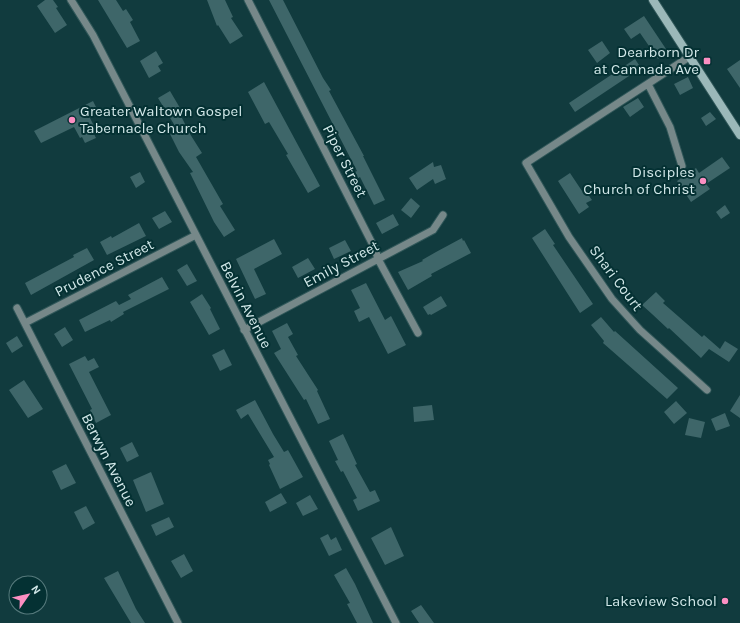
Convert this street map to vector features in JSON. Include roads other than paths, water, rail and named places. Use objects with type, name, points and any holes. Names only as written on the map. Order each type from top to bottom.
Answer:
[{"type":"street","name":"Belvin Avenue","points":[[71,0],[93,35],[396,623]]},
{"type":"street","name":"Piper Street","points":[[248,0],[375,249],[378,259],[418,333]]},
{"type":"street","points":[[653,0],[740,135]]},
{"type":"street","points":[[682,166],[670,127],[648,84],[689,57]]},
{"type":"street","name":"Shari Court","points":[[648,84],[526,163],[569,237],[612,299],[640,330],[707,390]]},
{"type":"street","name":"Emily Street","points":[[244,330],[433,230],[444,215]]},
{"type":"street","name":"Prudence Street","points":[[25,323],[196,235]]},
{"type":"street","name":"Berwyn Avenue","points":[[17,308],[178,623]]},
{"type":"place","name":"Dearborn Dr at Cannada Ave","points":[[707,61]]},
{"type":"place","name":"Greater Waltown Gospel Tabernacle Church","points":[[72,120]]},
{"type":"place","name":"Disciples Church of Christ","points":[[703,181]]},
{"type":"place","name":"Lakeview School","points":[[725,601]]}]
